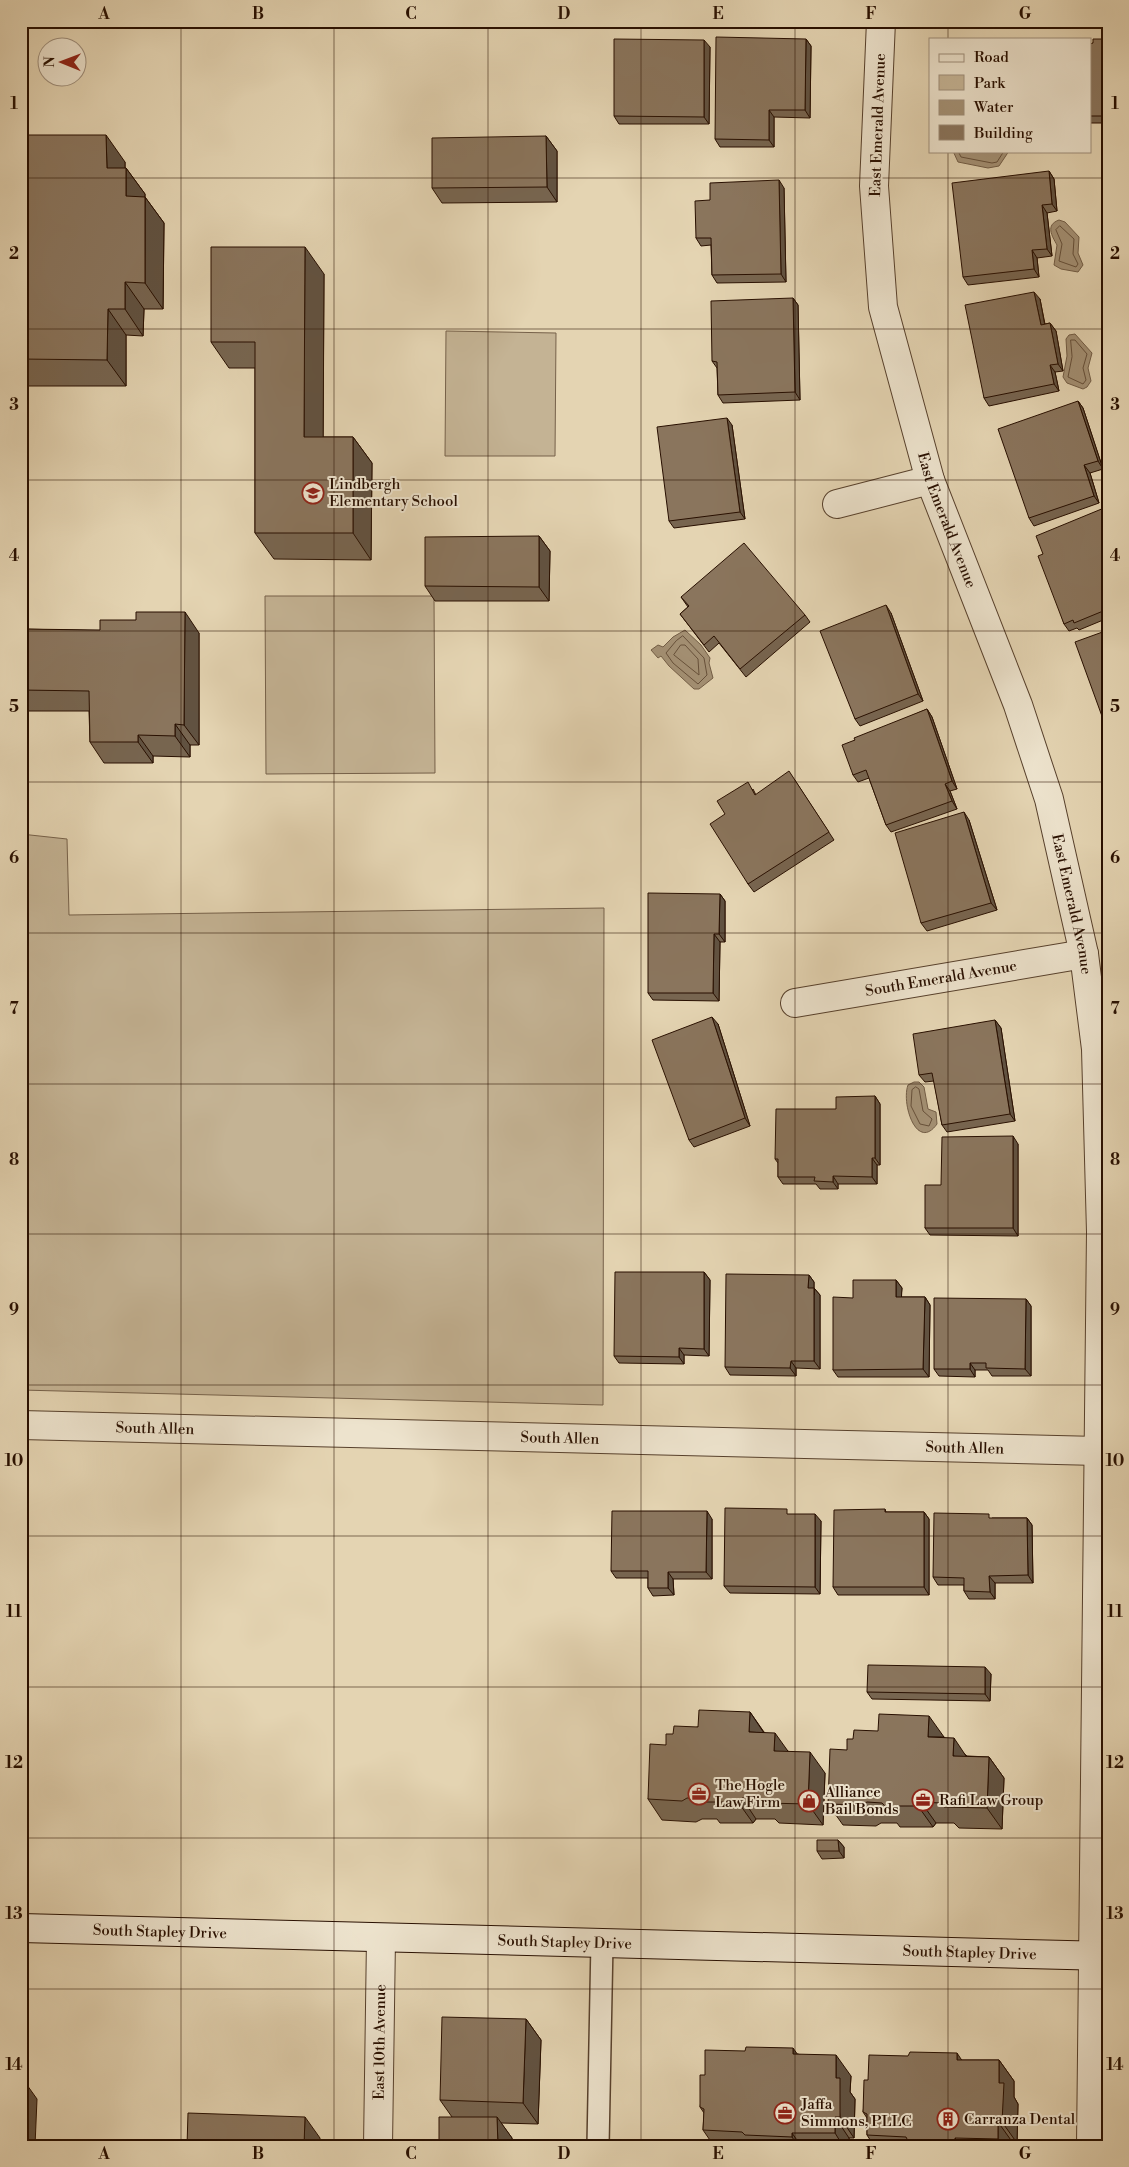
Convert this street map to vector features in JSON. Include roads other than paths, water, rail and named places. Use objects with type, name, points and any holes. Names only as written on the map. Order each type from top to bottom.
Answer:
[{"type":"street","name":"East Emerald Avenue","points":[[882,21],[874,186],[883,307],[930,480],[1018,705],[1048,799],[1084,954],[1096,1049],[1105,1233],[1098,1451],[1101,1956],[1091,2146]]},
{"type":"street","points":[[837,504],[930,480]]},
{"type":"street","name":"South Emerald Avenue","points":[[796,1003],[1084,954]]},
{"type":"street","name":"South Allen","points":[[21,1425],[1098,1451]]},
{"type":"street","name":"South Stapley Drive","points":[[21,1928],[1101,1956]]},
{"type":"street","name":"East 10th Avenue","points":[[378,2146],[381,1938]]},
{"type":"lane","points":[[598,2146],[602,1942]]},
{"type":"water","points":[[953,152],[1008,152],[999,166],[988,168],[958,162]]},
{"type":"water","points":[[1059,220],[1065,222],[1079,237],[1078,253],[1083,265],[1078,272],[1061,269],[1054,265],[1057,245],[1051,228]]},
{"type":"water","points":[[1075,334],[1092,353],[1088,368],[1091,381],[1083,389],[1067,383],[1063,377],[1067,356],[1066,339],[1069,335]]},
{"type":"water","points":[[685,630],[701,645],[710,658],[709,663],[713,678],[699,689],[694,689],[661,656],[658,658],[651,650],[658,645],[663,647],[673,637]]},
{"type":"water","points":[[919,1082],[924,1087],[928,1109],[936,1112],[937,1124],[930,1131],[923,1132],[917,1129],[909,1113],[906,1093],[908,1085]]},
{"type":"place","name":"Lindbergh Elementary School","points":[[313,493]]},
{"type":"place","name":"The Hogle Law Firm","points":[[699,1794]]},
{"type":"place","name":"Rafi Law Group","points":[[923,1800]]},
{"type":"place","name":"Alliance Bail Bonds","points":[[809,1801]]},
{"type":"place","name":"Jaffa Simmons, PLLC","points":[[785,2113]]},
{"type":"place","name":"Carranza Dental","points":[[948,2119]]}]
